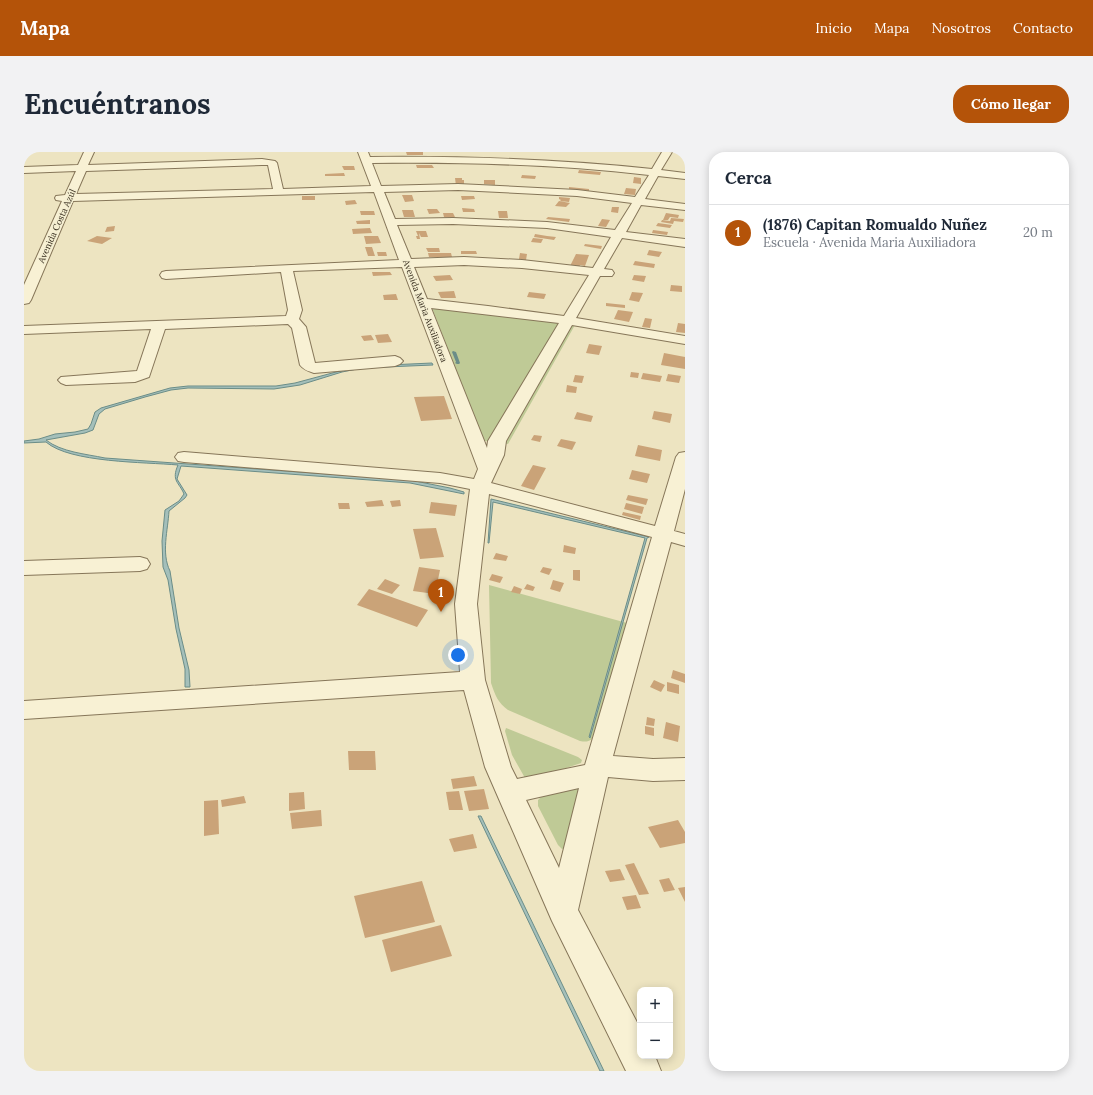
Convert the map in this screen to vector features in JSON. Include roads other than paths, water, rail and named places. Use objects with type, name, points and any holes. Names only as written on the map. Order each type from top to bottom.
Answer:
[{"type":"street","name":"Avenida Costa Azúl","points":[[24,300],[48,233],[76,169],[80,152]]},
{"type":"street","name":"Avenida Costa Azúl","points":[[76,169],[89,152]]},
{"type":"street","points":[[184,164],[185,152]]},
{"type":"street","points":[[644,1071],[563,911],[498,767],[473,680],[466,604],[487,470],[497,442],[574,321],[603,272],[660,172],[668,152]]},
{"type":"street","points":[[660,172],[676,152]]},
{"type":"street","points":[[365,156],[432,158],[510,156],[685,176]]},
{"type":"street","name":"Avenida Maria Auxiliadora","points":[[365,156],[487,470]]},
{"type":"street","points":[[510,156],[510,182]]},
{"type":"street","points":[[24,170],[184,164],[272,163],[279,192]]},
{"type":"street","points":[[64,198],[458,187],[510,182],[577,193],[685,207]]},
{"type":"street","points":[[390,222],[494,222],[547,225],[685,243]]},
{"type":"street","name":"Avenida Costa Azúl","points":[[24,274],[48,233]]},
{"type":"street","points":[[166,275],[406,262],[488,262],[603,272]]},
{"type":"street","points":[[286,268],[295,310],[292,320]]},
{"type":"street","points":[[422,303],[490,309],[574,321],[685,340]]},
{"type":"street","points":[[24,330],[292,320],[299,327],[308,365],[314,368],[395,361]]},
{"type":"street","points":[[553,370],[574,321]]},
{"type":"street","points":[[66,380],[135,377],[144,374],[159,325]]},
{"type":"street","points":[[184,457],[419,476],[460,481],[487,470],[514,440]]},
{"type":"street","points":[[563,911],[597,770],[685,457]]},
{"type":"street","points":[[487,470],[663,535],[685,540]]},
{"type":"street","points":[[24,568],[140,564]]},
{"type":"street","points":[[24,710],[473,680]]},
{"type":"street","points":[[510,792],[597,770],[685,770]]},
{"type":"water","points":[[432,363],[433,365],[362,368],[342,372],[300,385],[274,389],[188,388],[171,390],[105,409],[99,414],[93,430],[85,433],[46,440],[66,450],[105,458],[410,480],[464,492],[464,494],[410,483],[181,466],[177,479],[187,495],[169,511],[165,549],[179,628],[189,670],[190,687],[185,687],[185,669],[176,629],[168,580],[163,567],[162,541],[165,510],[179,501],[184,494],[176,481],[175,475],[178,465],[90,458],[57,449],[46,442],[24,443],[24,441],[39,439],[55,434],[88,429],[95,412],[101,408],[170,388],[188,386],[276,386],[366,366]]},
{"type":"water","points":[[491,499],[649,537],[647,538],[590,738],[589,737],[645,538],[493,502],[488,543]]},
{"type":"water","points":[[478,816],[481,816],[604,1071],[600,1071]]},
{"type":"waterway","points":[[454,352],[457,363]]},
{"type":"place","name":"(1876) Capitan Romualdo Nuñez","points":[[441,612]]}]
